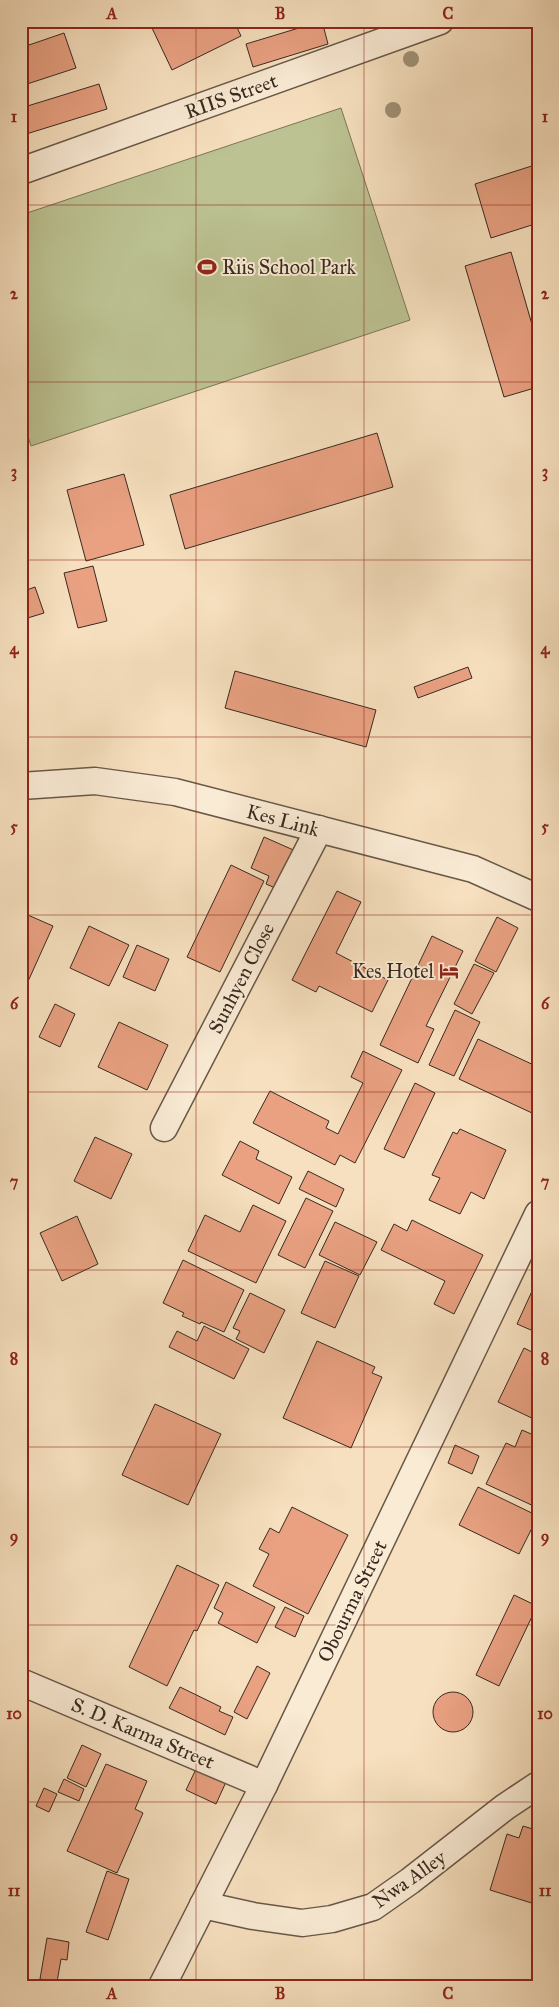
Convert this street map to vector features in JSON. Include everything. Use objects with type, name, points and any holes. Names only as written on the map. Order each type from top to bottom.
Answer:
[{"type":"street","name":"RIIS Street","points":[[21,171],[440,21]]},
{"type":"street","name":"Kes Link","points":[[21,786],[95,781],[175,792],[473,869],[538,898]]},
{"type":"street","name":"Sunhyen Close","points":[[164,1128],[318,829]]},
{"type":"street","name":"Obourma Street","points":[[162,1986],[264,1785],[538,1214]]},
{"type":"street","name":"S. D. Karma Street","points":[[21,1682],[264,1785]]},
{"type":"street","name":"Nwa Alley","points":[[203,1905],[253,1916],[302,1923],[332,1918],[373,1907],[410,1881],[505,1807],[538,1785]]},
{"type":"green space","name":"Riis School Park","points":[[341,108],[410,320],[31,446],[21,415],[21,215]]},
{"type":"building","points":[[21,21],[29,45],[64,33],[76,68],[21,86]]},
{"type":"building","points":[[165,21],[234,21],[241,36],[172,70],[152,28]]},
{"type":"building","points":[[322,21],[328,44],[253,67],[246,44]]},
{"type":"building","points":[[99,84],[107,109],[23,135],[21,108]]},
{"type":"building","points":[[538,164],[538,223],[491,238],[475,184]]},
{"type":"building","points":[[511,252],[538,345],[538,387],[504,397],[465,266]]},
{"type":"building","points":[[377,433],[393,487],[185,549],[170,495]]},
{"type":"building","points":[[124,474],[144,545],[86,561],[67,490]]},
{"type":"building","points":[[93,566],[107,621],[78,628],[64,573]]},
{"type":"building","points":[[35,587],[44,613],[21,620],[21,592]]},
{"type":"building","points":[[468,667],[472,678],[418,698],[414,687]]},
{"type":"building","points":[[235,671],[376,710],[366,747],[225,708]]},
{"type":"building","points":[[264,837],[298,852],[282,891],[266,884],[269,876],[251,868]]},
{"type":"building","points":[[231,865],[264,881],[220,972],[187,957]]},
{"type":"building","points":[[337,891],[361,902],[336,953],[388,980],[372,1012],[319,986],[316,992],[292,980]]},
{"type":"building","points":[[21,912],[53,926],[21,997]]},
{"type":"building","points":[[497,917],[518,928],[496,972],[475,961]]},
{"type":"building","points":[[89,926],[129,945],[109,986],[70,968]]},
{"type":"building","points":[[432,936],[463,951],[426,1026],[434,1029],[418,1063],[380,1045]]},
{"type":"building","points":[[137,945],[169,959],[155,991],[123,977]]},
{"type":"building","points":[[474,964],[494,973],[472,1014],[454,1004]]},
{"type":"building","points":[[55,1004],[75,1014],[60,1047],[39,1037]]},
{"type":"building","points":[[455,1010],[480,1022],[454,1076],[429,1065]]},
{"type":"building","points":[[119,1022],[168,1045],[147,1090],[98,1067]]},
{"type":"building","points":[[478,1039],[538,1067],[538,1102],[532,1113],[459,1079]]},
{"type":"building","points":[[363,1051],[402,1070],[355,1163],[340,1155],[335,1165],[253,1123],[270,1091],[329,1121],[326,1128],[338,1134],[363,1083],[351,1077]]},
{"type":"building","points":[[415,1083],[435,1093],[404,1158],[384,1149]]},
{"type":"building","points":[[460,1129],[506,1150],[484,1199],[471,1192],[460,1214],[429,1200],[440,1178],[432,1175],[453,1132],[457,1134]]},
{"type":"building","points":[[95,1137],[132,1154],[111,1199],[74,1181]]},
{"type":"building","points":[[240,1141],[259,1151],[256,1159],[292,1177],[279,1204],[222,1175]]},
{"type":"building","points":[[308,1171],[344,1189],[336,1207],[299,1189]]},
{"type":"building","points":[[306,1198],[333,1211],[305,1268],[278,1255]]},
{"type":"building","points":[[253,1205],[286,1221],[256,1283],[188,1251],[205,1215],[240,1232]]},
{"type":"building","points":[[77,1216],[98,1264],[62,1281],[40,1233]]},
{"type":"building","points":[[412,1220],[483,1255],[454,1314],[434,1304],[445,1281],[381,1250],[394,1224],[407,1231]]},
{"type":"building","points":[[335,1222],[377,1242],[360,1275],[319,1255]]},
{"type":"building","points":[[183,1260],[244,1290],[224,1332],[182,1316],[184,1313],[163,1303]]},
{"type":"building","points":[[325,1261],[359,1276],[335,1328],[301,1313]]},
{"type":"building","points":[[538,1278],[538,1333],[517,1324]]},
{"type":"building","points":[[250,1293],[285,1310],[264,1353],[236,1339],[240,1331],[233,1328]]},
{"type":"building","points":[[204,1326],[249,1349],[234,1379],[169,1347],[177,1331],[197,1341]]},
{"type":"building","points":[[317,1341],[375,1367],[372,1373],[382,1377],[351,1448],[283,1418]]},
{"type":"building","points":[[524,1348],[538,1355],[538,1421],[498,1402]]},
{"type":"building","points":[[155,1404],[221,1434],[188,1505],[122,1475]]},
{"type":"building","points":[[522,1430],[538,1437],[538,1508],[486,1484],[506,1443],[515,1447]]},
{"type":"building","points":[[455,1445],[479,1456],[472,1474],[448,1463]]},
{"type":"building","points":[[478,1487],[538,1516],[519,1554],[459,1525]]},
{"type":"building","points":[[292,1507],[348,1535],[308,1614],[253,1586],[269,1554],[259,1549],[270,1528],[279,1533]]},
{"type":"building","points":[[177,1565],[219,1585],[197,1631],[194,1630],[167,1686],[129,1667]]},
{"type":"building","points":[[226,1582],[275,1607],[257,1643],[218,1623],[223,1613],[214,1608]]},
{"type":"building","points":[[514,1595],[537,1606],[499,1686],[476,1675]]},
{"type":"building","points":[[285,1607],[304,1616],[295,1637],[275,1627]]},
{"type":"building","points":[[257,1666],[270,1673],[247,1719],[234,1712]]},
{"type":"building","points":[[180,1687],[221,1707],[219,1711],[233,1717],[225,1735],[169,1708]]},
{"type":"building","points":[[453,1692],[467,1698],[473,1712],[467,1726],[453,1732],[439,1726],[433,1712],[439,1698]]},
{"type":"building","points":[[82,1745],[101,1754],[86,1787],[67,1778]]},
{"type":"building","points":[[106,1764],[147,1781],[135,1809],[143,1813],[117,1873],[67,1851]]},
{"type":"building","points":[[196,1769],[226,1782],[216,1804],[186,1790]]},
{"type":"building","points":[[64,1779],[84,1789],[79,1801],[58,1792]]},
{"type":"building","points":[[44,1788],[57,1794],[49,1812],[36,1806]]},
{"type":"building","points":[[538,1823],[538,1905],[490,1890],[507,1834],[519,1838],[523,1826],[536,1830]]},
{"type":"building","points":[[107,1871],[129,1879],[108,1940],[86,1932]]},
{"type":"building","points":[[47,1938],[69,1942],[67,1960],[61,1959],[57,1982],[40,1979]]},
{"type":"place","name":"Riis School Park","points":[[207,267]]},
{"type":"place","name":"Kes Hotel","points":[[449,971]]}]
